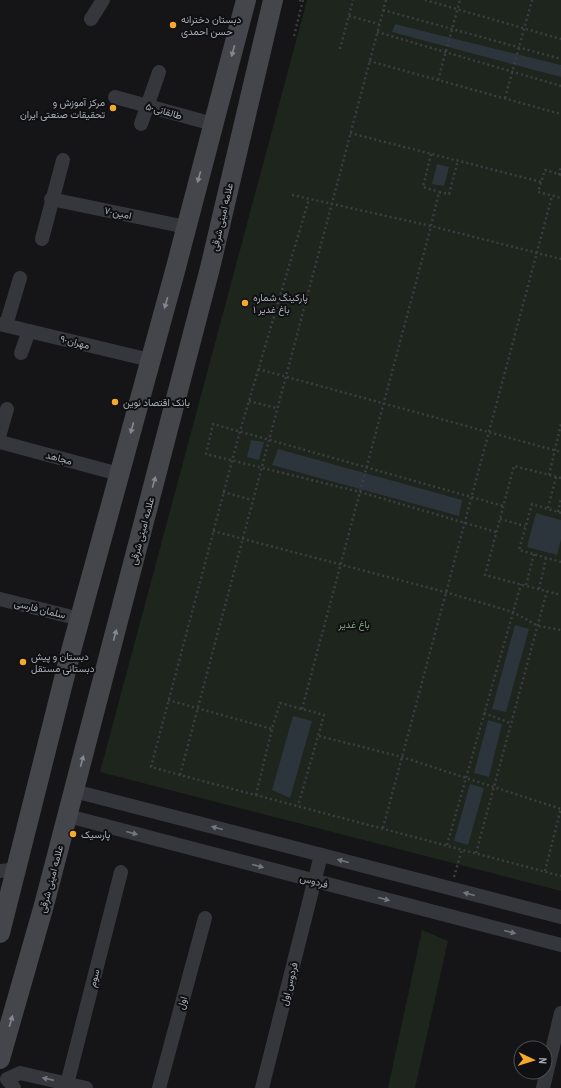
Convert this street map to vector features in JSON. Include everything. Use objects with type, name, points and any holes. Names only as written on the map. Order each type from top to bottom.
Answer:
[{"type":"main road","points":[[0,933],[8,870],[80,619],[175,271],[246,0]]},
{"type":"main road","name":"علامه امینی شرقی","points":[[0,1059],[68,816],[207,280],[273,0]]},
{"type":"main road","points":[[175,271],[207,280]]},
{"type":"street","points":[[91,19],[103,0]]},
{"type":"street","points":[[141,124],[159,72]]},
{"type":"street","name":"۵-طالقانی","points":[[114,97],[213,124]]},
{"type":"street","points":[[42,239],[51,199],[63,160]]},
{"type":"street","name":"۷-امین","points":[[51,199],[186,227]]},
{"type":"street","points":[[3,324],[20,278]]},
{"type":"street","name":"۹-مهران","points":[[3,324],[150,360]]},
{"type":"street","points":[[21,353],[29,331]]},
{"type":"street","points":[[0,433],[7,409]]},
{"type":"street","name":"مجاهد","points":[[0,442],[119,474]]},
{"type":"street","name":"سلمان فارسی","points":[[0,599],[80,619]]},
{"type":"street","points":[[74,791],[561,917]]},
{"type":"street","name":"فردوس","points":[[68,816],[561,945]]},
{"type":"street","name":"فردوس اول","points":[[262,1088],[321,855]]},
{"type":"street","name":"سوم","points":[[66,1086],[121,872]]},
{"type":"street","name":"اول","points":[[159,1088],[205,918]]},
{"type":"street","points":[[543,1088],[561,1013]]},
{"type":"street","points":[[14,1088],[7,1079],[20,1073],[66,1086],[86,1088]]},
{"type":"path","points":[[294,36],[303,1],[299,0]]},
{"type":"path","points":[[340,49],[353,0]]},
{"type":"path","points":[[180,774],[276,408],[386,0]]},
{"type":"path","points":[[424,0],[561,39]]},
{"type":"path","points":[[438,80],[460,0]]},
{"type":"path","points":[[505,98],[520,49],[532,0]]},
{"type":"path","points":[[383,10],[520,49],[561,59]]},
{"type":"path","points":[[349,16],[379,24]]},
{"type":"path","points":[[377,32],[561,86]]},
{"type":"path","points":[[369,61],[561,114]]},
{"type":"path","points":[[350,132],[541,182]]},
{"type":"path","points":[[431,154],[423,188],[438,192],[449,194],[458,160]]},
{"type":"path","points":[[561,166],[560,175],[545,170],[538,192],[561,198]]},
{"type":"path","points":[[302,710],[431,226],[438,192]]},
{"type":"path","points":[[292,195],[431,226],[561,259]]},
{"type":"path","points":[[383,828],[552,196]]},
{"type":"path","points":[[308,199],[240,431],[150,767],[447,844],[561,876]]},
{"type":"path","points":[[258,369],[561,452]]},
{"type":"path","points":[[249,401],[276,408]]},
{"type":"path","points":[[496,532],[360,492],[206,454],[213,424],[367,466],[503,506]]},
{"type":"path","points":[[549,475],[561,424]]},
{"type":"path","points":[[561,478],[514,466],[485,575],[561,595]]},
{"type":"path","points":[[548,508],[556,477]]},
{"type":"path","points":[[224,492],[252,500]]},
{"type":"path","points":[[561,499],[559,512],[532,504],[519,550],[561,562]]},
{"type":"path","points":[[500,519],[525,526]]},
{"type":"path","points":[[213,531],[446,592],[513,612],[538,626],[561,630]]},
{"type":"path","points":[[526,586],[534,554]]},
{"type":"path","points":[[539,589],[546,558]]},
{"type":"path","points":[[447,844],[521,584]]},
{"type":"path","points":[[476,853],[547,591]]},
{"type":"path","points":[[168,700],[272,729]]},
{"type":"path","points":[[256,795],[280,703],[324,715],[298,806]]},
{"type":"path","points":[[484,714],[510,723]]},
{"type":"path","points":[[319,736],[402,757],[561,808],[545,871]]},
{"type":"path","points":[[451,889],[462,849]]},
{"type":"green space","name":"باغ غدیر","points":[[307,0],[561,0],[561,891],[100,772]]},
{"type":"green space","points":[[422,930],[448,941],[415,1088],[388,1088]]},
{"type":"shaded area","points":[[395,24],[561,65],[561,77],[392,32]]},
{"type":"shaded area","points":[[437,164],[449,167],[444,186],[432,184]]},
{"type":"shaded area","points":[[251,440],[264,442],[259,460],[247,457]]},
{"type":"shaded area","points":[[278,449],[462,500],[459,516],[272,465]]},
{"type":"shaded area","points":[[536,513],[561,520],[561,540],[557,555],[527,547]]},
{"type":"shaded area","points":[[515,625],[529,629],[506,712],[492,709]]},
{"type":"shaded area","points":[[293,716],[312,721],[290,798],[272,790]]},
{"type":"shaded area","points":[[488,720],[502,724],[489,777],[474,773]]},
{"type":"shaded area","points":[[470,784],[484,788],[468,845],[454,841]]},
{"type":"place","name":"دبستان دخترانه حسن احمدی","points":[[173,25]]},
{"type":"place","name":"مرکز آموزش و تحقیقات صنعتی ایران","points":[[113,108]]},
{"type":"place","name":"پارکینگ شماره ۱ باغ غدیر","points":[[245,303]]},
{"type":"place","name":"بانک اقتصاد نوین","points":[[115,402]]},
{"type":"place","name":"دبستان و پیش دبستانی مستقل","points":[[23,662]]},
{"type":"place","name":"پارسیک","points":[[73,834]]}]
